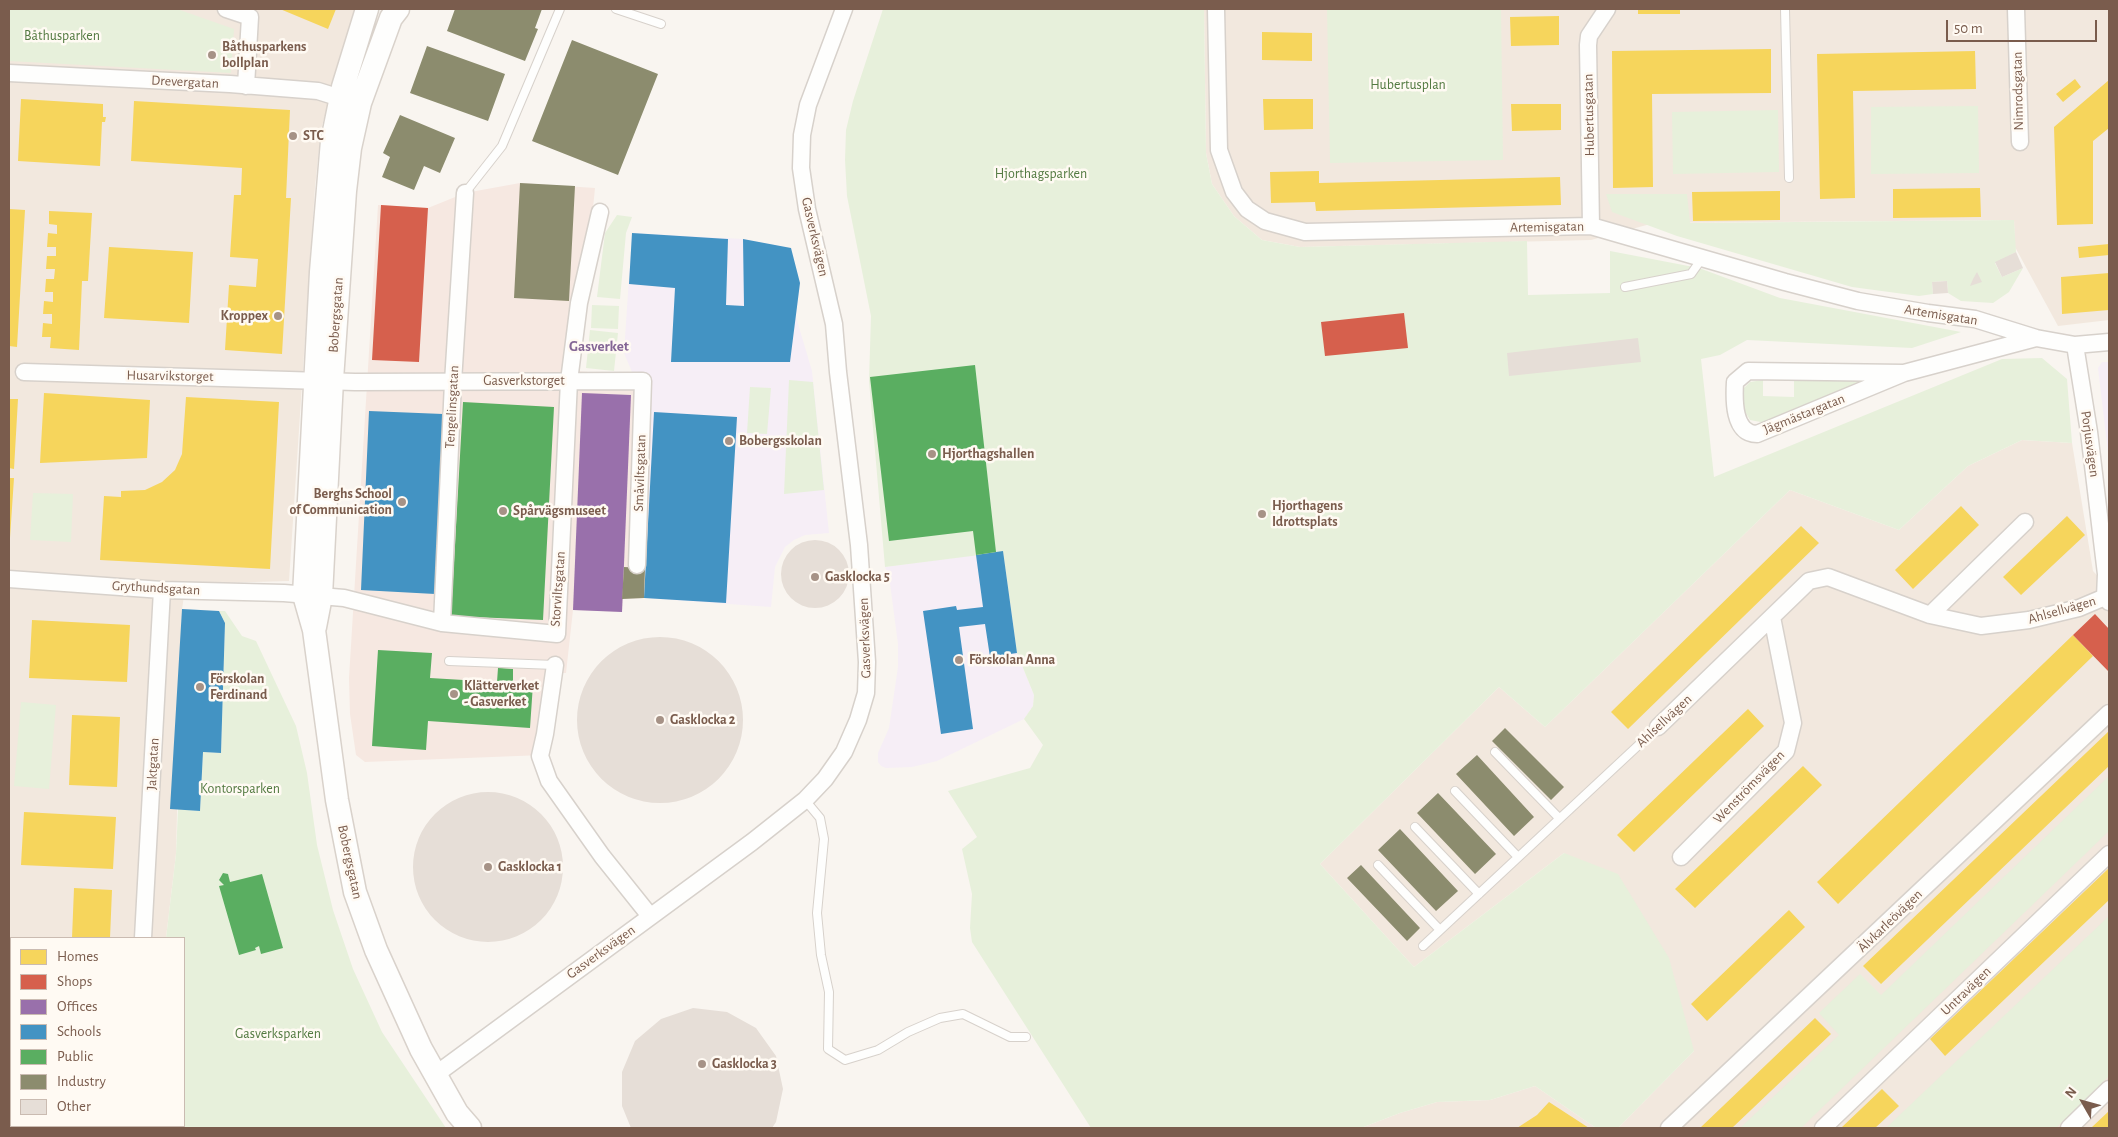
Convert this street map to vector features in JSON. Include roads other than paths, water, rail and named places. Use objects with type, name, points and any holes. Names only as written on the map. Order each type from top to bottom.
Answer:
[{"type":"street","points":[[226,9],[250,17],[246,86]]},
{"type":"street","name":"Bobergsgatan","points":[[350,101],[367,9]]},
{"type":"street","name":"Bobergsgatan","points":[[398,9],[391,18],[332,141],[321,272],[324,380],[312,596],[314,630],[337,800],[355,892],[399,1005],[435,1075],[457,1113],[470,1128]]},
{"type":"street","name":"Gasverksvägen","points":[[435,1075],[752,842],[805,800],[825,779],[844,752],[858,720],[866,693],[867,662],[863,593],[834,324],[807,209],[801,168],[802,135],[808,105],[844,9]]},
{"type":"street","name":"Artemisgatan","points":[[1216,9],[1219,150],[1234,192],[1247,209],[1265,221],[1305,232],[1591,226],[1785,282],[1858,300],[1928,313],[1975,319],[2036,338],[2075,345]]},
{"type":"street","name":"Hubertusgatan","points":[[1591,226],[1588,45],[1589,36],[1607,9]]},
{"type":"street","name":"Nimrodsgatan","points":[[2016,9],[2020,142]]},
{"type":"street","name":"Drevergatan","points":[[9,73],[246,86],[318,92],[350,101]]},
{"type":"street","name":"Tengelinsgatan","points":[[442,622],[452,382],[465,193]]},
{"type":"street","points":[[569,381],[579,302],[600,212]]},
{"type":"street","name":"Jägmästargatan","points":[[1904,373],[1748,371],[1735,382],[1734,392],[1739,423],[1742,429],[1749,434],[1757,434],[1904,373],[2036,338]]},
{"type":"street","points":[[2075,345],[2109,342]]},
{"type":"street","name":"Porjusvägen","points":[[2075,345],[2106,553],[2107,600]]},
{"type":"street","name":"Husarvikstorget","points":[[24,372],[324,380]]},
{"type":"street","name":"Gasverkstorget","points":[[324,380],[452,382],[643,381]]},
{"type":"street","name":"Storviltsgatan","points":[[312,596],[344,598],[442,622],[557,634],[569,381]]},
{"type":"street","name":"Småviltsgatan","points":[[636,565],[643,381]]},
{"type":"street","points":[[1930,615],[2024,522]]},
{"type":"street","name":"Ahlsellvägen","points":[[1658,727],[1809,581],[1828,578],[1930,615],[1981,626],[2028,620],[2107,600]]},
{"type":"street","name":"Grythundsgatan","points":[[9,579],[162,590],[312,596]]},
{"type":"street","name":"Jaktgatan","points":[[143,937],[162,590]]},
{"type":"street","name":"Wenströmsvägen","points":[[1682,857],[1786,751],[1793,724],[1772,617]]},
{"type":"street","points":[[555,665],[540,756],[549,781],[602,856],[650,916]]},
{"type":"street","name":"Älvkarleövägen","points":[[1669,1128],[2109,713]]},
{"type":"street","name":"Untravägen","points":[[1823,1128],[2109,854]]},
{"type":"street","points":[[2068,1128],[2109,1089]]},
{"type":"lane","points":[[465,193],[502,146],[560,9]]},
{"type":"lane","points":[[616,9],[661,24]]},
{"type":"lane","points":[[1785,9],[1789,178]]},
{"type":"lane","points":[[1625,286],[1691,274],[1703,257]]},
{"type":"lane","points":[[449,661],[555,665]]},
{"type":"lane","name":"Ahlsellvägen","points":[[1424,946],[1658,727]]},
{"type":"lane","points":[[1495,752],[1559,818]]},
{"type":"lane","points":[[1455,791],[1518,857]]},
{"type":"lane","points":[[805,800],[820,818],[824,839],[817,914],[821,955],[829,992],[828,1049],[846,1060],[878,1050],[908,1032],[940,1018],[963,1014],[1010,1037],[1026,1037]]},
{"type":"lane","points":[[1415,827],[1479,894]]},
{"type":"lane","points":[[1378,865],[1440,930]]},
{"type":"place","name":"Båthusparkens bollplan","points":[[212,55]]},
{"type":"place","name":"STC","points":[[293,136]]},
{"type":"place","name":"Kroppex","points":[[278,316]]},
{"type":"place","name":"Bobergsskolan","points":[[729,441]]},
{"type":"place","name":"Hjorthagshallen","points":[[932,454]]},
{"type":"place","name":"Berghs School of Communication","points":[[402,502]]},
{"type":"place","name":"Spårvägsmuseet","points":[[503,511]]},
{"type":"place","name":"Hjorthagens Idrottsplats","points":[[1262,514]]},
{"type":"place","name":"Gasklocka 5","points":[[815,577]]},
{"type":"place","name":"Förskolan Anna","points":[[959,660]]},
{"type":"place","name":"Förskolan Ferdinand","points":[[200,687]]},
{"type":"place","name":"Klätterverket - Gasverket","points":[[454,694]]},
{"type":"place","name":"Gasklocka 2","points":[[660,720]]},
{"type":"place","name":"Gasklocka 1","points":[[488,867]]},
{"type":"place","name":"Gasklocka 3","points":[[702,1064]]},
{"type":"district","name":"Gasverket","points":[[599,346]]},
{"type":"park label","name":"Båthusparken","points":[[62,36]]},
{"type":"park label","name":"Hubertusplan","points":[[1408,85]]},
{"type":"park label","name":"Hjorthagsparken","points":[[1041,174]]},
{"type":"park label","name":"Kontorsparken","points":[[240,789]]},
{"type":"park label","name":"Gasverksparken","points":[[278,1034]]}]
